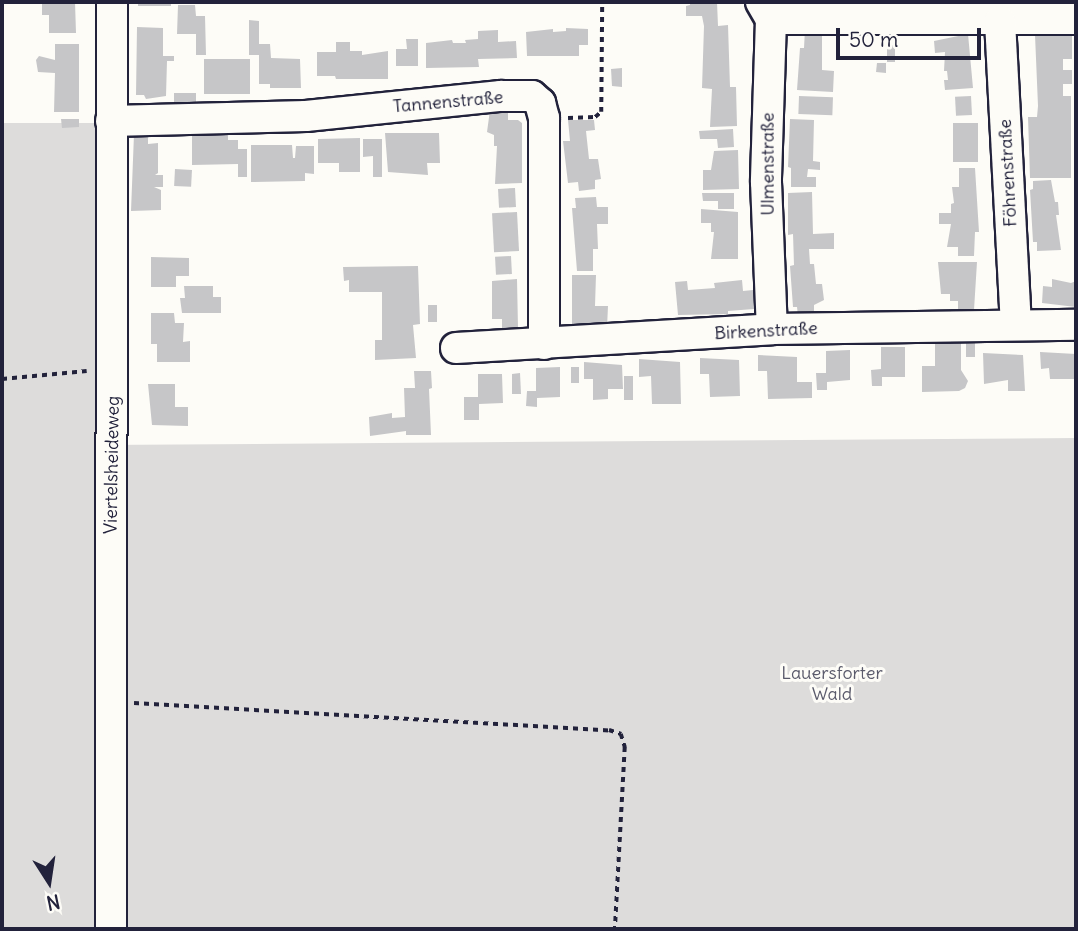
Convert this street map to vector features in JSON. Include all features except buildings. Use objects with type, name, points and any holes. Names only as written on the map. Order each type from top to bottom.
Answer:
[{"type":"street","name":"Viertelsheideweg","points":[[111,2],[111,929]]},
{"type":"street","points":[[766,10],[1000,21],[1076,19]]},
{"type":"street","name":"Ulmenstraße","points":[[766,10],[766,182],[772,329]]},
{"type":"street","name":"Föhrenstraße","points":[[1000,21],[1016,325]]},
{"type":"street","name":"Tannenstraße","points":[[111,121],[306,116],[512,96],[532,96],[540,103],[544,118]]},
{"type":"street","points":[[544,118],[544,344]]},
{"type":"street","name":"Birkenstraße","points":[[456,348],[772,329],[1076,325]]},
{"type":"path","points":[[544,118],[595,117],[601,112],[602,2]]},
{"type":"path","points":[[2,379],[113,369]]},
{"type":"path","points":[[111,702],[609,730],[621,734],[625,747],[615,929]]},
{"type":"green space","name":"Lauersforter Wald","points":[[2,123],[104,123],[101,445],[1076,438],[1076,929],[2,929]]}]
